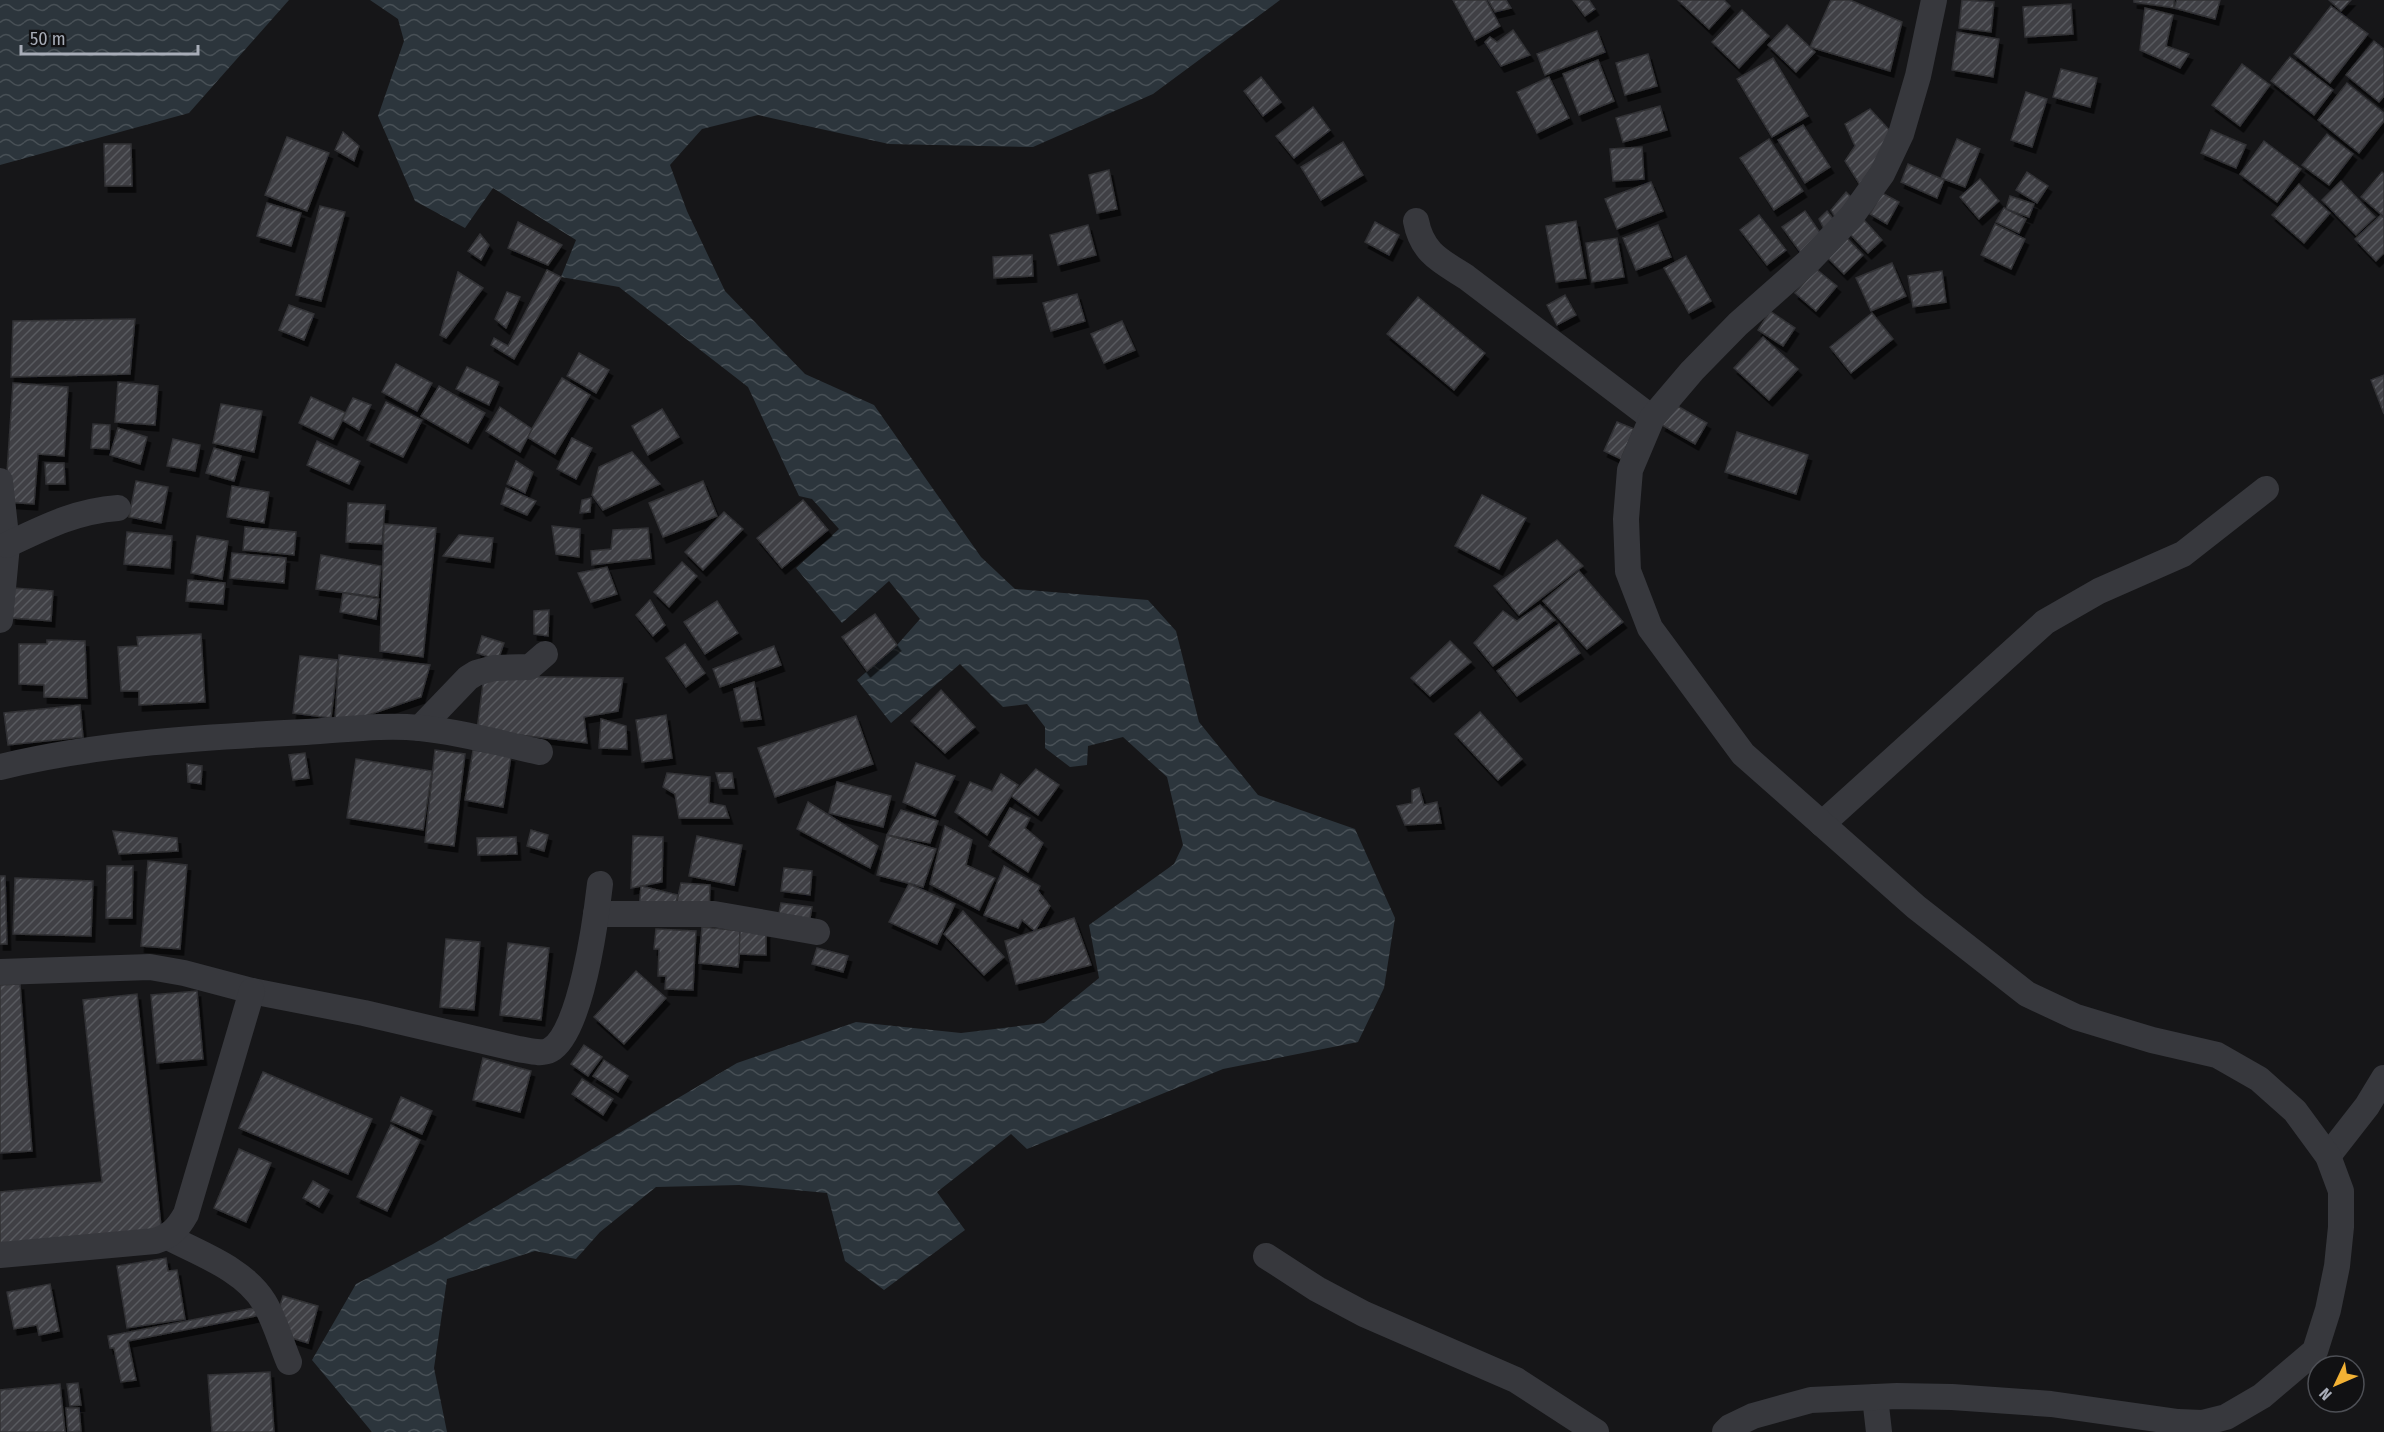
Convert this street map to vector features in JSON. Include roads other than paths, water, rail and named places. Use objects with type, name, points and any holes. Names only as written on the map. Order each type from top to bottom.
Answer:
[{"type":"street","points":[[1725,1432],[1730,1427],[1753,1416],[1812,1400],[1875,1397],[1952,1397],[2051,1404],[2110,1423],[2202,1423],[2226,1417],[2262,1396],[2315,1351],[2328,1310],[2337,1266],[2341,1227],[2341,1191],[2328,1156],[2288,1104],[2259,1079],[2217,1055],[2152,1040],[2076,1017],[2027,994],[1916,907],[1743,754],[1650,628],[1628,571],[1626,519],[1630,470],[1652,418],[1692,371],[1738,324],[1808,262],[1844,225],[1882,174],[1901,134],[1907,115],[1934,0]]},
{"type":"street","points":[[1416,221],[1419,237],[1436,258],[1466,277],[1652,418]]},
{"type":"street","points":[[0,481],[7,545],[0,620]]},
{"type":"street","points":[[1822,824],[2045,622],[2099,591],[2183,554],[2266,489]]},
{"type":"street","points":[[7,545],[55,522],[92,510],[118,508]]},
{"type":"street","points":[[420,728],[454,690],[476,673],[494,668],[530,667],[545,654]]},
{"type":"street","points":[[0,767],[50,756],[210,738],[387,726],[458,734],[540,752]]},
{"type":"street","points":[[0,972],[150,967],[537,1052],[550,1050],[562,1037],[577,1007],[600,884]]},
{"type":"street","points":[[596,914],[714,914],[817,932]]},
{"type":"street","points":[[0,1255],[155,1242],[168,1237],[178,1228],[186,1214],[252,991]]},
{"type":"street","points":[[2328,1156],[2367,1106],[2384,1078]]},
{"type":"street","points":[[168,1237],[232,1271],[254,1289],[264,1303],[289,1362]]},
{"type":"street","points":[[1266,1256],[1317,1289],[1364,1314],[1516,1380],[1596,1432]]},
{"type":"street","points":[[1875,1397],[1879,1432]]},
{"type":"water","points":[[0,0],[289,0],[189,113],[0,165]]},
{"type":"water","points":[[370,0],[1280,0],[1153,94],[1033,147],[889,144],[758,115],[702,129],[670,165],[687,211],[725,291],[805,374],[874,405],[981,557],[1015,589],[1148,600],[1176,631],[1199,722],[1258,795],[1355,829],[1395,918],[1384,988],[1358,1042],[1223,1069],[1027,1149],[1011,1134],[937,1192],[965,1230],[884,1290],[845,1261],[827,1193],[739,1185],[656,1187],[600,1232],[576,1259],[535,1251],[447,1279],[434,1368],[447,1432],[372,1432],[312,1360],[356,1284],[433,1244],[737,1063],[856,1022],[961,1033],[1044,1023],[1099,978],[1089,925],[1174,864],[1183,845],[1167,777],[1123,737],[1088,746],[1087,765],[1070,767],[1045,748],[1045,727],[1027,704],[1003,707],[960,664],[891,723],[857,680],[897,645],[920,619],[889,581],[842,623],[796,568],[839,529],[812,499],[799,496],[748,387],[619,287],[561,277],[576,240],[493,188],[465,228],[415,201],[378,116],[404,41],[398,19]]}]
